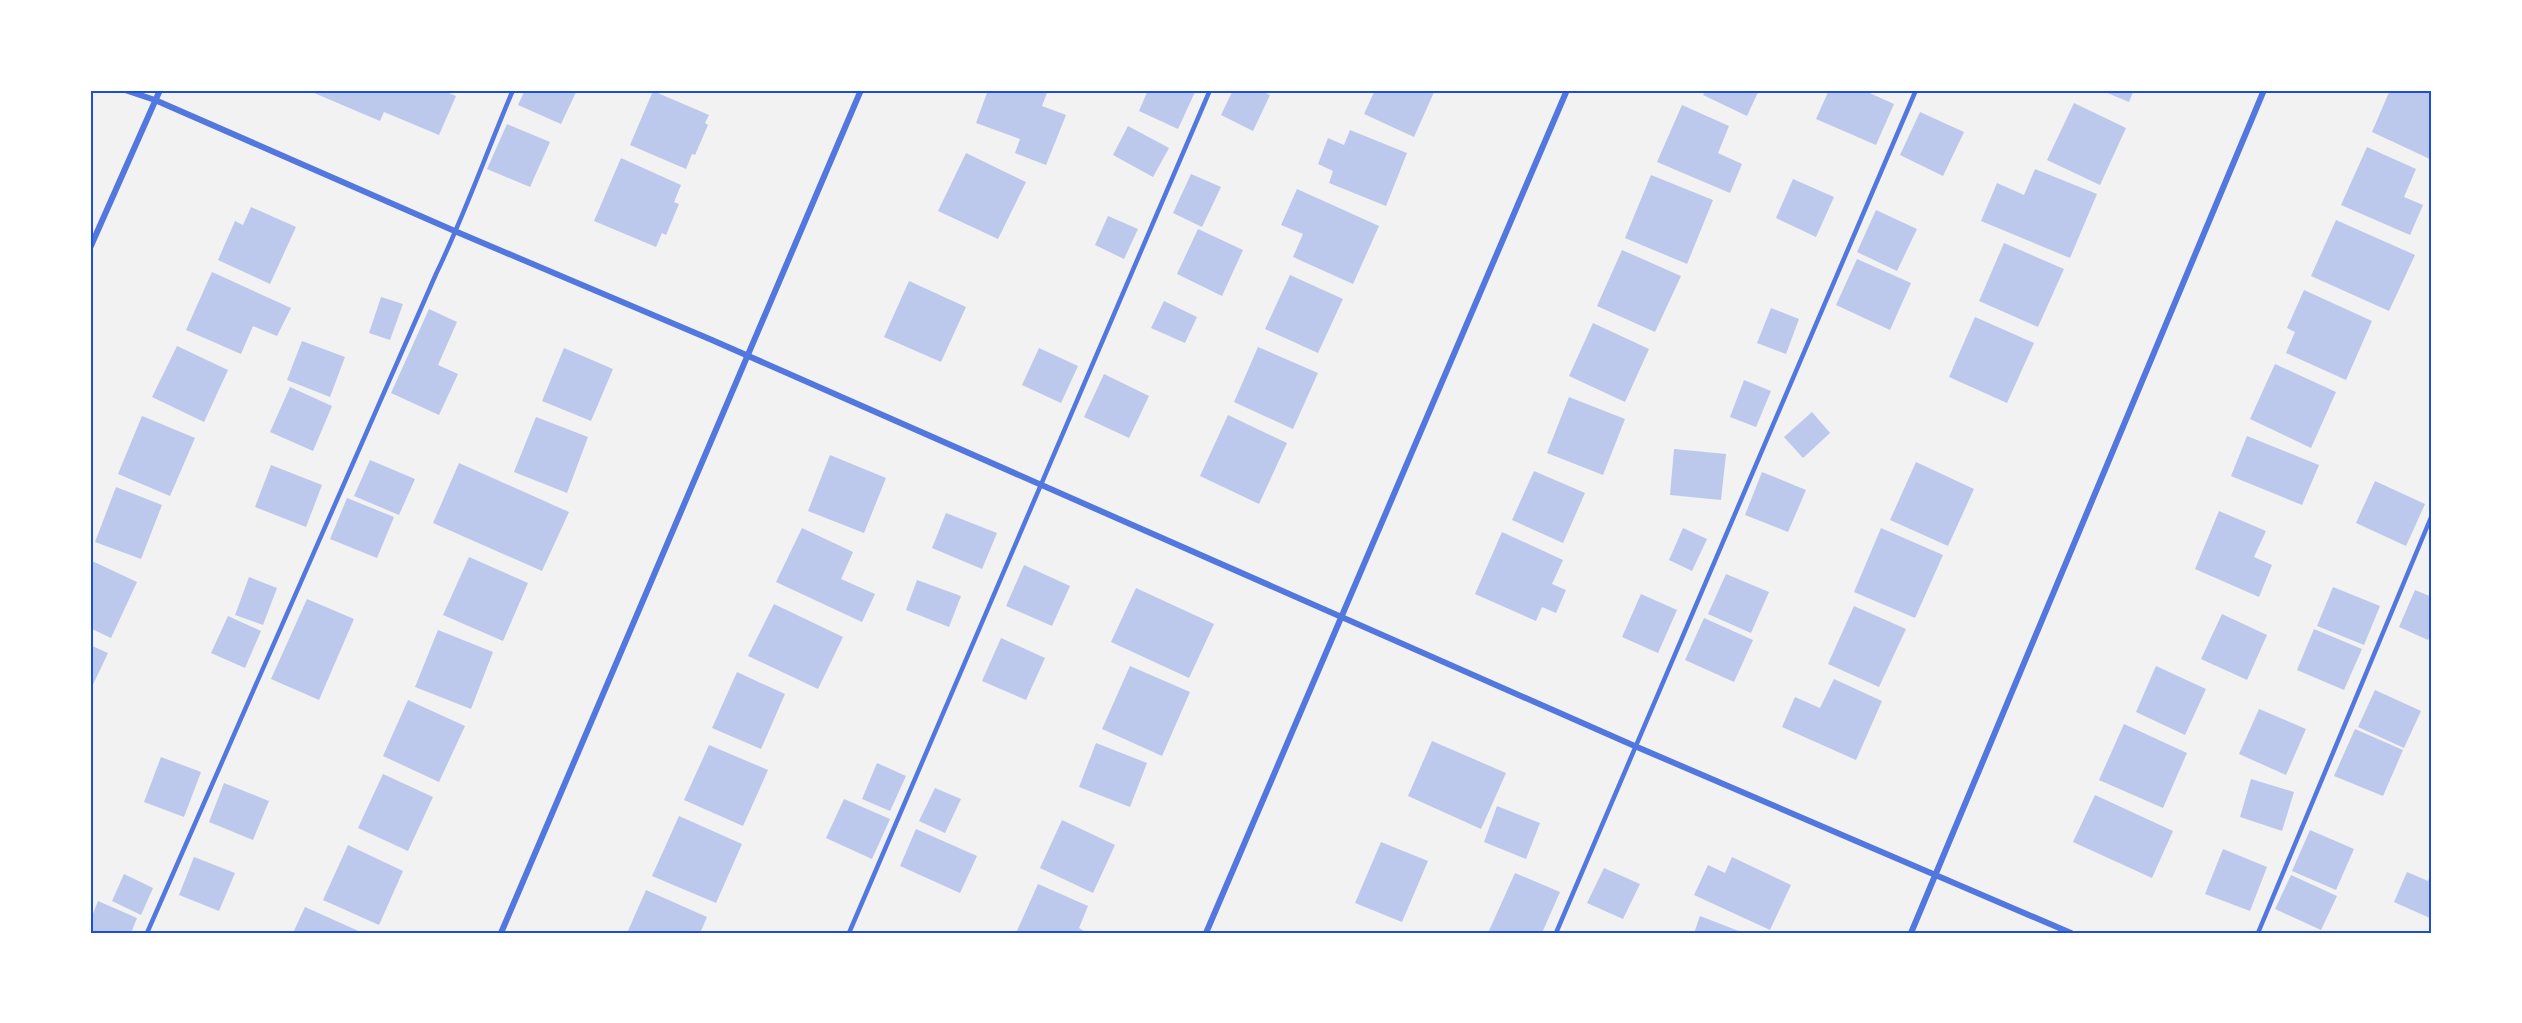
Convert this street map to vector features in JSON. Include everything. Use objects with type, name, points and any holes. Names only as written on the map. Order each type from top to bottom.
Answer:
[{"type":"street","points":[[125,90],[155,100],[748,356],[1637,747],[2071,933]]},
{"type":"street","points":[[90,248],[160,90]]},
{"type":"street","points":[[501,933],[861,90]]},
{"type":"street","points":[[1206,933],[1567,90]]},
{"type":"street","points":[[1911,933],[2264,90]]},
{"type":"lane","points":[[147,933],[436,274],[457,232],[472,188],[513,90]]},
{"type":"lane","points":[[849,933],[1210,90]]},
{"type":"lane","points":[[1556,933],[1916,90]]},
{"type":"lane","points":[[2258,933],[2432,515]]},
{"type":"building","points":[[307,90],[442,90],[456,96],[439,135],[384,112],[380,121]]},
{"type":"building","points":[[525,90],[577,90],[561,124],[518,105]]},
{"type":"building","points":[[988,90],[1048,90],[1042,106],[1066,115],[1046,165],[1015,153],[1020,139],[976,123]]},
{"type":"building","points":[[1148,90],[1195,92],[1178,129],[1139,111]]},
{"type":"building","points":[[1233,90],[1259,90],[1270,95],[1253,131],[1221,115]]},
{"type":"building","points":[[1375,90],[1435,90],[1414,137],[1364,114]]},
{"type":"building","points":[[1706,90],[1759,90],[1747,116],[1703,95]]},
{"type":"building","points":[[1829,90],[1863,90],[1894,104],[1876,145],[1816,119]]},
{"type":"building","points":[[2100,90],[2134,90],[2129,102]]},
{"type":"building","points":[[2390,90],[2432,90],[2432,160],[2372,132]]},
{"type":"building","points":[[653,91],[709,115],[705,123],[708,125],[686,169],[630,145]]},
{"type":"building","points":[[2074,103],[2126,128],[2100,185],[2047,160]]},
{"type":"building","points":[[1682,105],[1729,126],[1718,153],[1742,164],[1730,193],[1657,162]]},
{"type":"building","points":[[1920,112],[1964,132],[1943,176],[1900,155]]},
{"type":"building","points":[[507,124],[550,142],[530,187],[487,169]]},
{"type":"building","points":[[1128,126],[1169,148],[1153,177],[1113,155]]},
{"type":"building","points":[[1350,130],[1407,153],[1386,206],[1329,183],[1333,171],[1318,164],[1328,138],[1344,145]]},
{"type":"building","points":[[2367,147],[2416,169],[2404,197],[2423,205],[2410,235],[2341,205]]},
{"type":"building","points":[[966,153],[1026,182],[998,239],[938,211]]},
{"type":"building","points":[[621,158],[681,185],[674,202],[679,204],[666,235],[662,233],[656,247],[594,221]]},
{"type":"building","points":[[2035,169],[2097,194],[2070,258],[1981,221],[1997,183],[2024,195]]},
{"type":"building","points":[[1191,174],[1221,187],[1202,227],[1173,213]]},
{"type":"building","points":[[1651,175],[1713,200],[1687,264],[1625,238]]},
{"type":"building","points":[[1793,179],[1834,197],[1816,237],[1776,218]]},
{"type":"building","points":[[1297,189],[1379,226],[1353,284],[1293,257],[1303,234],[1281,225]]},
{"type":"building","points":[[251,207],[296,227],[270,284],[218,260],[235,221],[243,225]]},
{"type":"building","points":[[1876,210],[1917,229],[1897,271],[1857,252]]},
{"type":"building","points":[[1108,216],[1138,229],[1124,259],[1095,245]]},
{"type":"building","points":[[2336,220],[2415,255],[2389,311],[2311,276]]},
{"type":"building","points":[[1198,229],[1243,250],[1222,296],[1177,274]]},
{"type":"building","points":[[2004,243],[2064,269],[2038,327],[1979,301]]},
{"type":"building","points":[[1622,250],[1681,276],[1655,332],[1597,306]]},
{"type":"building","points":[[1857,259],[1911,283],[1890,330],[1836,305]]},
{"type":"building","points":[[212,272],[291,308],[277,336],[253,326],[241,354],[186,330]]},
{"type":"building","points":[[1290,275],[1343,299],[1318,353],[1265,329]]},
{"type":"building","points":[[909,281],[966,307],[941,362],[884,337]]},
{"type":"building","points":[[2304,290],[2372,321],[2346,380],[2286,353],[2295,332],[2287,328]]},
{"type":"building","points":[[381,297],[403,304],[390,340],[369,333]]},
{"type":"building","points":[[1164,301],[1197,317],[1185,343],[1151,328]]},
{"type":"building","points":[[1771,308],[1799,319],[1786,354],[1757,343]]},
{"type":"building","points":[[429,309],[457,322],[438,365],[458,374],[439,415],[391,393]]},
{"type":"building","points":[[1975,317],[2034,343],[2007,403],[1949,377]]},
{"type":"building","points":[[1593,323],[1649,349],[1625,402],[1569,376]]},
{"type":"building","points":[[302,341],[345,357],[330,397],[287,380]]},
{"type":"building","points":[[177,346],[228,370],[204,422],[152,397]]},
{"type":"building","points":[[1258,347],[1318,373],[1293,429],[1234,402]]},
{"type":"building","points":[[564,348],[613,369],[591,421],[542,401]]},
{"type":"building","points":[[1039,348],[1078,366],[1061,403],[1022,385]]},
{"type":"building","points":[[2275,364],[2336,392],[2311,448],[2250,419]]},
{"type":"building","points":[[1104,374],[1149,396],[1129,438],[1084,417]]},
{"type":"building","points":[[1744,380],[1771,391],[1756,427],[1730,417]]},
{"type":"building","points":[[290,387],[332,406],[313,451],[270,432]]},
{"type":"building","points":[[1569,397],[1625,419],[1603,475],[1547,453]]},
{"type":"building","points":[[1812,412],[1830,433],[1803,458],[1784,437]]},
{"type":"building","points":[[1228,415],[1287,443],[1259,504],[1200,476]]},
{"type":"building","points":[[142,416],[195,438],[170,496],[118,474]]},
{"type":"building","points":[[536,417],[588,437],[567,493],[514,472]]},
{"type":"building","points":[[2247,436],[2319,465],[2302,505],[2231,476]]},
{"type":"building","points":[[1674,449],[1726,454],[1721,500],[1670,495]]},
{"type":"building","points":[[830,455],[886,478],[864,533],[808,511]]},
{"type":"building","points":[[370,460],[415,479],[399,515],[354,496]]},
{"type":"building","points":[[1916,462],[1974,489],[1948,546],[1890,520]]},
{"type":"building","points":[[459,463],[569,512],[542,571],[433,523]]},
{"type":"building","points":[[271,465],[322,485],[306,527],[255,507]]},
{"type":"building","points":[[1534,471],[1585,493],[1563,543],[1512,520]]},
{"type":"building","points":[[1762,472],[1806,490],[1788,532],[1745,515]]},
{"type":"building","points":[[2375,481],[2425,504],[2406,546],[2356,523]]},
{"type":"building","points":[[116,487],[162,505],[141,559],[95,542]]},
{"type":"building","points":[[347,498],[394,517],[377,558],[330,539]]},
{"type":"building","points":[[2219,511],[2266,531],[2254,557],[2272,565],[2259,597],[2195,569]]},
{"type":"building","points":[[946,513],[997,533],[982,569],[932,548]]},
{"type":"building","points":[[802,528],[853,552],[841,579],[875,594],[862,622],[776,582]]},
{"type":"building","points":[[1683,528],[1707,539],[1692,571],[1669,560]]},
{"type":"building","points":[[1881,528],[1943,555],[1915,618],[1854,592]]},
{"type":"building","points":[[1502,532],[1563,560],[1552,584],[1566,590],[1556,613],[1542,607],[1536,621],[1475,594]]},
{"type":"building","points":[[469,557],[528,583],[503,641],[443,615]]},
{"type":"building","points":[[90,560],[137,582],[111,638],[90,628]]},
{"type":"building","points":[[1024,565],[1070,586],[1052,626],[1006,606]]},
{"type":"building","points":[[1726,574],[1769,592],[1751,633],[1708,614]]},
{"type":"building","points":[[249,577],[277,588],[263,625],[235,615]]},
{"type":"building","points":[[917,580],[961,596],[949,627],[906,610]]},
{"type":"building","points":[[2333,587],[2380,606],[2364,645],[2317,626]]},
{"type":"building","points":[[1136,588],[1214,624],[1189,678],[1111,642]]},
{"type":"building","points":[[2415,590],[2432,597],[2432,631],[2428,640],[2399,627]]},
{"type":"building","points":[[1641,594],[1677,610],[1658,653],[1622,637]]},
{"type":"building","points":[[307,599],[354,619],[319,700],[271,679]]},
{"type":"building","points":[[774,604],[843,637],[818,689],[748,656]]},
{"type":"building","points":[[1854,606],[1906,629],[1879,687],[1828,664]]},
{"type":"building","points":[[2222,614],[2267,635],[2247,680],[2201,659]]},
{"type":"building","points":[[228,616],[261,631],[245,668],[211,653]]},
{"type":"building","points":[[1704,618],[1753,640],[1734,682],[1685,660]]},
{"type":"building","points":[[2314,629],[2362,649],[2344,690],[2297,670]]},
{"type":"building","points":[[438,630],[493,652],[471,709],[415,687]]},
{"type":"building","points":[[1001,638],[1045,658],[1026,700],[982,681]]},
{"type":"building","points":[[90,645],[108,653],[90,691]]},
{"type":"building","points":[[1130,666],[1190,692],[1162,756],[1102,729]]},
{"type":"building","points":[[2156,666],[2206,689],[2185,735],[2136,712]]},
{"type":"building","points":[[737,672],[785,694],[761,749],[712,728]]},
{"type":"building","points":[[1834,679],[1882,701],[1856,760],[1782,727],[1795,697],[1820,708]]},
{"type":"building","points":[[2375,690],[2421,711],[2404,748],[2358,727]]},
{"type":"building","points":[[408,700],[465,726],[439,782],[383,756]]},
{"type":"building","points":[[2259,709],[2306,729],[2286,775],[2239,754]]},
{"type":"building","points":[[2124,724],[2187,753],[2163,808],[2099,780]]},
{"type":"building","points":[[2355,729],[2403,750],[2383,796],[2334,776]]},
{"type":"building","points":[[1432,741],[1506,773],[1481,829],[1408,796]]},
{"type":"building","points":[[1096,743],[1147,763],[1130,807],[1079,787]]},
{"type":"building","points":[[709,745],[768,770],[743,826],[684,800]]},
{"type":"building","points":[[161,757],[201,772],[184,817],[144,802]]},
{"type":"building","points":[[877,763],[906,776],[890,811],[862,799]]},
{"type":"building","points":[[383,774],[433,797],[408,851],[358,828]]},
{"type":"building","points":[[2251,779],[2294,792],[2282,831],[2240,817]]},
{"type":"building","points":[[224,783],[269,801],[253,840],[209,822]]},
{"type":"building","points":[[935,788],[961,799],[945,833],[919,821]]},
{"type":"building","points":[[2095,795],[2173,831],[2152,878],[2073,842]]},
{"type":"building","points":[[844,799],[890,819],[872,859],[826,838]]},
{"type":"building","points":[[1497,806],[1540,823],[1526,859],[1484,842]]},
{"type":"building","points":[[679,816],[742,844],[716,903],[652,876]]},
{"type":"building","points":[[1062,820],[1115,845],[1093,893],[1040,868]]},
{"type":"building","points":[[916,829],[977,856],[960,893],[900,866]]},
{"type":"building","points":[[2310,830],[2354,849],[2336,890],[2292,871]]},
{"type":"building","points":[[1381,842],[1428,861],[1402,922],[1355,903]]},
{"type":"building","points":[[348,845],[403,871],[379,925],[323,900]]},
{"type":"building","points":[[2223,849],[2267,867],[2250,911],[2205,894]]},
{"type":"building","points":[[194,857],[235,873],[219,911],[179,895]]},
{"type":"building","points":[[1732,857],[1791,885],[1770,930],[1694,895],[1708,865],[1725,873]]},
{"type":"building","points":[[1604,868],[1640,884],[1623,919],[1587,903]]},
{"type":"building","points":[[2407,872],[2428,881],[2432,872],[2432,919],[2394,902]]},
{"type":"building","points":[[1515,873],[1560,892],[1542,933],[1488,933]]},
{"type":"building","points":[[124,874],[153,888],[141,915],[112,901]]},
{"type":"building","points":[[2291,875],[2337,896],[2321,930],[2275,909]]},
{"type":"building","points":[[1038,884],[1088,906],[1079,928],[1084,931],[1082,933],[1016,933]]},
{"type":"building","points":[[646,890],[707,917],[700,933],[627,933]]},
{"type":"building","points":[[98,901],[137,918],[131,933],[90,933],[90,921]]},
{"type":"building","points":[[305,907],[363,933],[293,933]]},
{"type":"building","points":[[1700,916],[1744,933],[1694,933]]}]
